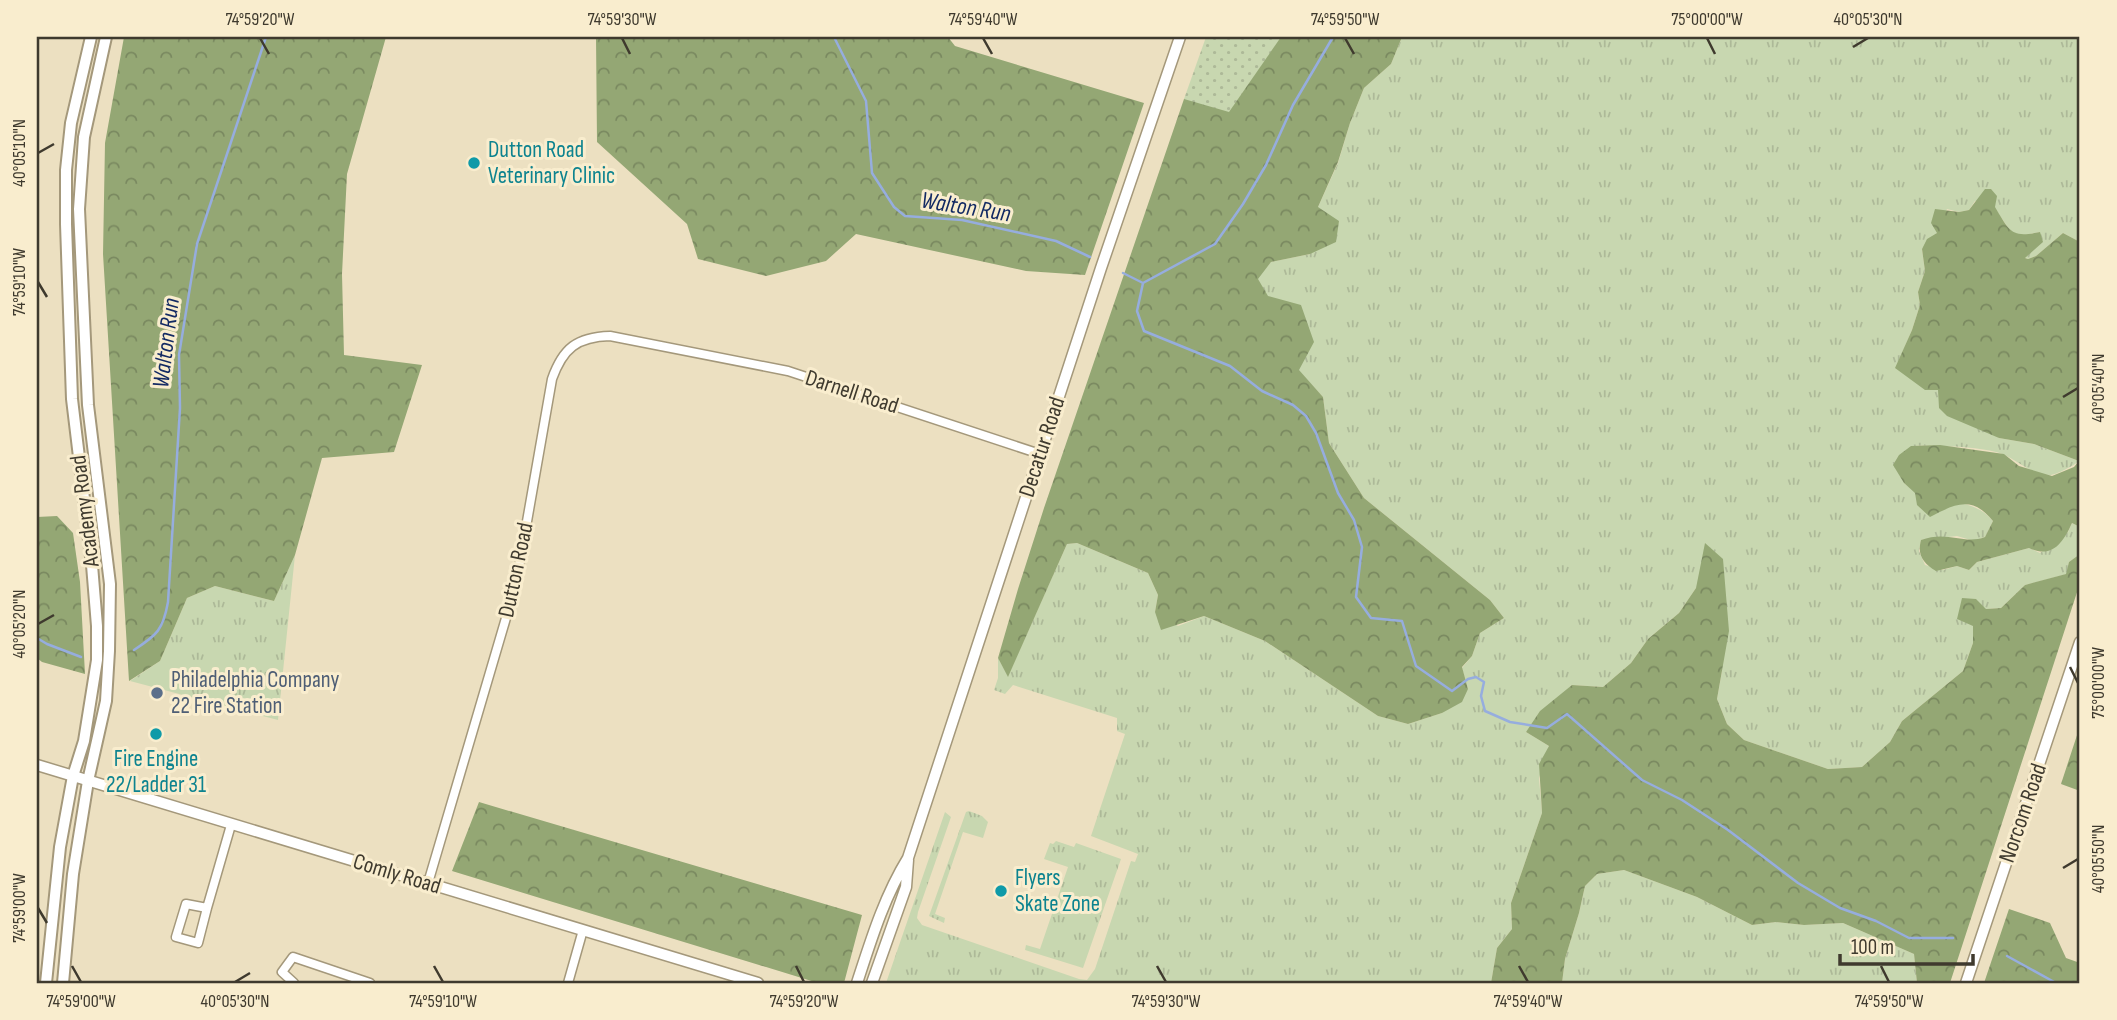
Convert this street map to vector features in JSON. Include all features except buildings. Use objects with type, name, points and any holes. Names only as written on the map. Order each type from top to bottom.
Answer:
[{"type":"main road","name":"Academy Road","points":[[46,983],[54,893],[73,776],[85,741],[97,660],[97,626],[72,399],[66,170],[71,123],[91,37]]},
{"type":"main road","name":"Academy Road","points":[[63,983],[73,874],[88,781],[106,701],[109,651],[110,584],[88,405],[79,209],[84,136],[106,37]]},
{"type":"main road","points":[[85,503],[100,501]]},
{"type":"street","name":"Decatur Road","points":[[858,983],[877,921],[908,858],[1180,37]]},
{"type":"street","name":"Dutton Road","points":[[428,883],[516,584],[551,379],[557,364],[564,353],[591,337],[610,336],[660,346]]},
{"type":"street","name":"Darnell Road","points":[[660,346],[789,371],[1040,454]]},
{"type":"street","name":"Norcom Road","points":[[1966,983],[2080,642]]},
{"type":"street","name":"Comly Road","points":[[37,765],[758,983]]},
{"type":"street","points":[[207,908],[186,904],[176,937],[198,943],[231,825]]},
{"type":"street","name":"Decatur Road","points":[[872,983],[906,887],[908,858]]},
{"type":"street","points":[[568,983],[583,930]]},
{"type":"street","points":[[294,983],[282,972],[293,957],[358,982],[370,983]]},
{"type":"green space","points":[[124,37],[386,37],[347,174],[342,274],[344,355],[422,365],[394,452],[322,458],[295,555],[274,601],[215,586],[187,598],[160,661],[129,681],[103,254],[105,143]]},
{"type":"green space","points":[[596,37],[948,37],[955,46],[1144,103],[1085,275],[1026,271],[856,234],[826,261],[766,276],[698,259],[687,224],[597,142]]},
{"type":"green space","points":[[1206,37],[1281,37],[1229,112],[1184,99]]},
{"type":"green space","points":[[1249,37],[1402,37],[1391,64],[1364,88],[1338,162],[1318,207],[1339,221],[1336,242],[1310,254],[1271,262],[1258,279],[1268,296],[1301,305],[1314,342],[1299,370],[1323,397],[1329,443],[1364,498],[1490,600],[1504,618],[1480,633],[1472,656],[1462,667],[1468,689],[1462,702],[1442,713],[1408,724],[1378,716],[1265,641],[1204,616],[1161,630],[1155,612],[1158,595],[1148,573],[1077,543],[1067,544],[1008,677],[998,658],[1044,508],[1184,99],[1195,93]]},
{"type":"green space","points":[[1402,37],[2080,37],[2080,242],[2063,233],[2036,256],[2028,259],[2024,257],[2040,232],[2020,236],[2011,232],[1994,207],[1975,201],[1969,210],[1959,212],[1947,209],[1937,233],[1922,249],[1925,271],[1918,292],[1920,305],[1896,367],[1912,379],[1938,390],[1999,438],[2034,444],[2079,461],[2050,475],[2026,468],[1996,452],[1946,446],[1911,446],[1904,483],[1927,496],[1973,507],[1984,512],[1993,521],[1985,537],[1974,541],[1957,536],[1921,540],[1919,551],[1925,565],[1943,570],[1957,566],[1969,570],[1977,562],[2029,548],[2040,553],[2068,532],[2072,523],[2080,527],[2080,554],[2069,562],[2067,574],[2025,585],[2001,608],[1986,609],[1958,619],[1973,625],[1973,643],[1963,671],[1902,721],[1890,742],[1862,767],[1828,769],[1744,740],[1727,724],[1717,699],[1722,671],[1723,559],[1696,588],[1679,613],[1648,639],[1631,663],[1603,687],[1572,685],[1526,732],[1549,746],[1539,778],[1542,813],[1511,903],[1512,929],[1497,948],[1491,983],[886,983],[945,812],[951,817],[918,912],[917,918],[922,925],[1079,979],[1087,980],[1095,969],[1131,861],[1135,862],[1138,854],[1091,836],[1125,734],[1117,731],[1117,718],[1013,685],[1005,694],[994,690],[998,678],[998,658],[1008,676],[1067,544],[1077,543],[1148,573],[1158,595],[1155,612],[1178,626],[1204,616],[1265,641],[1378,716],[1408,724],[1442,713],[1468,689],[1462,668],[1472,656],[1480,633],[1504,618],[1490,600],[1364,498],[1329,443],[1323,397],[1298,370],[1257,278],[1271,262],[1310,254],[1318,207],[1338,163],[1364,88],[1391,64]]},
{"type":"green space","points":[[1985,189],[1991,189],[1997,196],[1995,207],[2012,231],[2023,234],[2040,232],[2043,242],[2025,258],[2036,256],[2063,233],[2080,242],[2080,527],[2072,523],[2061,543],[2044,552],[2029,548],[1977,562],[1969,570],[1957,566],[1936,571],[1922,558],[1921,540],[1939,536],[1970,539],[1985,537],[1993,521],[1978,508],[1963,504],[1947,508],[1930,517],[1917,505],[1915,493],[1904,483],[1893,465],[1899,455],[1911,446],[1940,445],[2004,454],[2019,466],[2052,476],[2074,467],[2079,461],[2034,444],[1999,438],[1947,416],[1939,408],[1938,390],[1925,390],[1895,368],[1920,305],[1918,292],[1925,271],[1922,249],[1927,239],[1937,233],[1931,223],[1935,209],[1959,212],[1969,210]]},
{"type":"green space","points":[[57,516],[73,533],[80,582],[85,674],[42,662],[37,658],[37,517]]},
{"type":"green space","points":[[1705,543],[1723,559],[1729,631],[1717,699],[1727,724],[1744,740],[1828,769],[1862,767],[1890,742],[1902,721],[1963,671],[1973,643],[1973,626],[1957,619],[1962,598],[1976,599],[1986,609],[2001,608],[2025,585],[2066,574],[2069,562],[2080,554],[2080,583],[1950,983],[1917,983],[1914,954],[1843,923],[1804,925],[1776,922],[1752,925],[1697,897],[1624,870],[1597,874],[1585,886],[1565,959],[1562,983],[1491,983],[1497,948],[1512,929],[1511,903],[1542,813],[1539,764],[1549,746],[1526,732],[1540,711],[1572,685],[1603,687],[1631,663],[1648,639],[1679,613],[1696,588]]},
{"type":"green space","points":[[295,555],[278,720],[130,681],[160,661],[187,598],[215,586],[274,601]]},
{"type":"green space","points":[[2080,726],[2080,791],[2061,784]]},
{"type":"green space","points":[[479,802],[862,915],[844,983],[818,983],[452,871]]},
{"type":"green space","points":[[966,812],[982,816],[988,822],[983,838],[963,832],[935,914],[945,918],[944,923],[929,916]]},
{"type":"green space","points":[[1056,841],[1074,847],[1076,843],[1121,859],[1083,968],[1025,950],[1026,945],[1040,949],[1068,867],[1044,859],[1050,843]]},
{"type":"green space","points":[[1624,870],[1697,897],[1752,925],[1776,922],[1804,925],[1843,923],[1914,954],[1917,983],[1562,983],[1565,959],[1585,886],[1597,874]]},
{"type":"green space","points":[[2009,909],[2050,923],[2066,958],[2080,963],[2080,983],[1984,983]]},
{"type":"waterway","name":"Walton Run","points":[[134,650],[158,631],[168,602],[180,408],[179,355],[197,244],[266,37]]},
{"type":"waterway","name":"Walton Run","points":[[834,37],[866,101],[872,173],[894,207],[905,216],[962,220],[1056,241],[1090,257]]},
{"type":"waterway","name":"Walton Run","points":[[1143,283],[1215,244],[1266,165],[1293,105],[1333,37]]},
{"type":"waterway","name":"Walton Run","points":[[1123,273],[1143,283]]},
{"type":"waterway","points":[[1143,283],[1137,311],[1144,331],[1230,366],[1262,391],[1293,405],[1306,416],[1316,433],[1338,493],[1354,520],[1362,547],[1356,597],[1371,618],[1402,621],[1416,666],[1452,691],[1468,679],[1476,677],[1484,682],[1481,696],[1485,711],[1510,722],[1547,728],[1567,714],[1642,780],[1682,800],[1728,830],[1798,883],[1840,908],[1876,921],[1909,938],[1953,938]]},
{"type":"waterway","name":"Walton Run","points":[[37,638],[81,657]]},
{"type":"waterway","points":[[2007,956],[2056,983]]},
{"type":"place","name":"Dutton Road Veterinary Clinic","points":[[474,163]]},
{"type":"place","name":"Philadelphia Company 22 Fire Station","points":[[157,693]]},
{"type":"place","name":"Fire Engine 22/Ladder 31","points":[[156,734]]},
{"type":"place","name":"Flyers Skate Zone","points":[[1001,891]]}]
